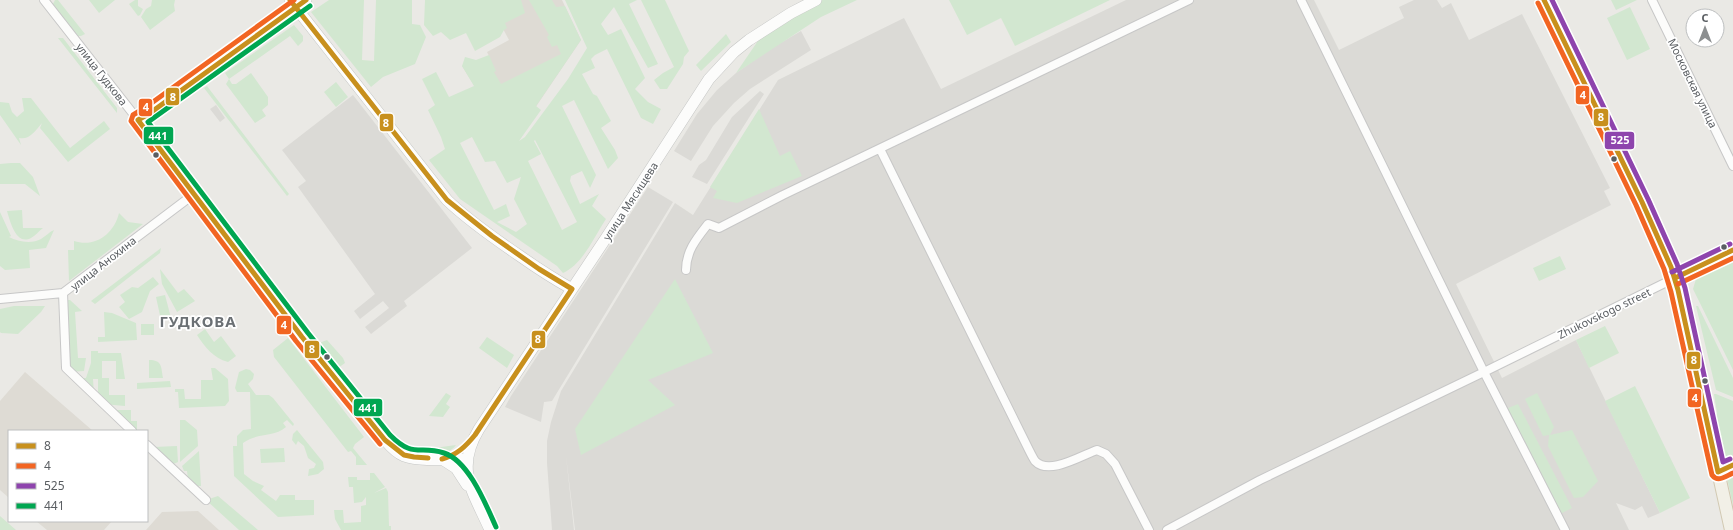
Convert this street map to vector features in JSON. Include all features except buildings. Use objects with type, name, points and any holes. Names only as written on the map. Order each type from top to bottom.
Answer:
[{"type":"main road","points":[[138,120],[150,114],[293,4],[306,0]]},
{"type":"main road","name":"улица Мясищева","points":[[475,435],[709,79],[734,52],[749,40],[791,12],[816,0]]},
{"type":"main road","points":[[1544,0],[1642,202],[1675,278],[1731,530]]},
{"type":"main road","points":[[293,4],[447,200],[469,220],[496,240],[558,282],[572,289]]},
{"type":"main road","name":"улица Гудкова","points":[[138,120],[302,337],[385,440],[398,453],[404,456],[467,459]]},
{"type":"main road","name":"Zhukovskogo street","points":[[1675,278],[1733,250]]},
{"type":"main road","points":[[471,492],[467,459],[475,435]]},
{"type":"main road","name":"улица Гудкова","points":[[442,459],[459,452],[475,435]]},
{"type":"main road","points":[[442,459],[456,468],[471,492],[490,530]]},
{"type":"main road","points":[[1718,472],[1733,465]]},
{"type":"street","name":"улица Гудкова","points":[[44,0],[138,120]]},
{"type":"street","points":[[686,270],[686,262],[692,246],[708,224],[719,228],[1189,0]]},
{"type":"street","points":[[1301,0],[1484,372],[1565,530]]},
{"type":"street","name":"Московская улица","points":[[1652,0],[1733,166]]},
{"type":"street","points":[[880,149],[1028,450],[1036,462],[1056,466],[1097,450],[1106,454],[1115,464],[1149,530]]},
{"type":"street","name":"улица Анохина","points":[[0,299],[63,294],[194,194]]},
{"type":"street","name":"Zhukovskogo street","points":[[1167,530],[1260,480],[1675,278]]},
{"type":"street","points":[[63,294],[66,368],[131,430]]},
{"type":"street","points":[[148,446],[206,500]]},
{"type":"shaded area","points":[[508,0],[562,0],[581,40],[531,114],[493,116],[462,66],[489,56],[487,52],[509,40],[492,8]]},
{"type":"shaded area","points":[[1126,0],[1314,0],[1339,50],[1404,18],[1399,7],[1414,0],[1437,0],[1442,8],[1451,3],[1469,40],[1522,14],[1610,188],[1604,191],[1611,205],[1456,284],[1502,378],[1576,340],[1660,513],[1648,518],[1642,506],[1635,510],[1616,503],[1629,530],[575,530],[566,456],[574,530],[552,530],[547,463],[547,441],[551,422],[561,391],[675,203],[693,215],[778,80],[904,18],[941,89]]},
{"type":"shaded area","points":[[801,31],[811,50],[750,89],[734,103],[713,126],[691,161],[674,151],[697,114],[717,90],[736,73],[772,48]]},
{"type":"shaded area","points":[[760,91],[764,94],[707,184],[692,177],[699,165],[706,160],[732,117]]},
{"type":"shaded area","points":[[353,95],[472,248],[404,301],[407,306],[371,334],[365,327],[389,308],[383,301],[360,319],[354,311],[375,294],[298,187],[306,181],[282,150]]},
{"type":"shaded area","points":[[216,105],[225,118],[220,122],[210,109]]},
{"type":"shaded area","points":[[648,187],[673,202],[552,401],[544,402],[541,422],[505,407],[511,396]]},
{"type":"shaded area","points":[[25,372],[92,430],[8,430],[8,497],[0,490],[0,401]]},
{"type":"shaded area","points":[[198,511],[219,530],[146,530],[162,512]]},
{"type":"shaded area","points":[[37,522],[111,522],[104,530],[47,530]]},
{"type":"green space","points":[[55,0],[58,0],[85,34],[78,36],[53,4]]},
{"type":"green space","points":[[89,0],[115,0],[99,13]]},
{"type":"green space","points":[[135,0],[138,0],[138,6],[143,9],[138,16],[129,4]]},
{"type":"green space","points":[[152,0],[175,0],[175,11],[150,30],[141,17],[146,9],[151,6]]},
{"type":"green space","points":[[329,0],[364,0],[362,60],[374,61],[376,0],[412,0],[412,24],[420,25],[426,37],[415,64],[383,77],[371,87],[311,12]]},
{"type":"green space","points":[[425,0],[521,0],[525,13],[505,23],[507,28],[500,37],[475,51],[466,33],[450,40],[441,32],[433,36],[424,25]]},
{"type":"green space","points":[[529,0],[552,0],[556,7],[565,6],[581,40],[536,106],[541,110],[519,141],[525,137],[568,79],[587,48],[565,0],[637,0],[629,4],[658,64],[648,68],[614,7],[601,24],[608,35],[621,29],[645,78],[635,89],[648,102],[661,109],[653,124],[641,118],[607,49],[595,55],[591,59],[595,68],[582,74],[593,94],[597,96],[611,121],[601,128],[615,150],[618,158],[608,169],[574,100],[562,106],[596,175],[590,188],[582,171],[571,176],[570,181],[580,204],[599,194],[592,206],[606,219],[582,257],[570,269],[563,273],[557,266],[460,199],[429,160],[445,149],[428,110],[435,105],[422,79],[436,72],[449,97],[474,86],[462,66],[465,57],[476,60],[489,55],[496,71],[494,72],[501,84],[561,54],[557,45],[552,47],[547,37],[549,35]],"holes":[[[472,137],[485,162],[495,161],[507,183],[521,177],[514,199],[527,224],[516,232],[497,222],[510,216],[506,204],[494,210],[460,143]],[[535,140],[577,222],[562,230],[528,161],[541,154],[534,141]]]},
{"type":"green space","points":[[641,0],[665,0],[689,51],[684,57],[683,64],[667,89],[660,89],[654,80],[674,67]]},
{"type":"green space","points":[[816,0],[857,0],[821,17],[736,73],[768,26]]},
{"type":"green space","points":[[949,0],[1110,0],[1015,46],[1001,18],[967,35]]},
{"type":"green space","points":[[1611,0],[1637,0],[1616,10]]},
{"type":"green space","points":[[1630,7],[1650,49],[1627,60],[1607,18]]},
{"type":"green space","points":[[294,25],[303,36],[303,41],[298,46],[290,36],[229,79],[225,73]]},
{"type":"green space","points":[[726,34],[731,42],[701,71],[696,65]]},
{"type":"green space","points":[[58,38],[63,38],[117,108],[117,113]]},
{"type":"green space","points":[[251,73],[268,97],[268,105],[262,110],[266,116],[255,123],[226,84],[229,79],[232,84],[236,84]]},
{"type":"green space","points":[[336,82],[348,97],[336,107],[324,92]]},
{"type":"green space","points":[[207,86],[289,194],[287,196],[204,88]]},
{"type":"green space","points":[[22,98],[31,98],[70,148],[104,121],[110,129],[68,162],[40,128],[42,123],[35,132],[26,138],[19,138],[21,145],[0,115],[0,102],[9,103],[12,112],[17,117],[24,111]]},
{"type":"green space","points":[[759,109],[780,156],[790,151],[802,176],[737,203],[713,198],[717,191],[710,187]]},
{"type":"green space","points":[[20,163],[33,177],[40,196],[25,184],[0,184],[0,164]]},
{"type":"green space","points":[[22,210],[23,228],[43,228],[31,238],[26,240],[21,239],[14,231],[7,211]]},
{"type":"green space","points":[[0,212],[11,236],[9,237],[17,240],[25,242],[37,241],[54,230],[46,248],[29,250],[30,268],[5,270],[0,266]]},
{"type":"green space","points":[[119,213],[128,222],[143,224],[69,281],[68,250],[74,250],[74,241],[89,243],[102,238],[113,227]]},
{"type":"green space","points":[[161,248],[160,253],[95,304],[91,301]]},
{"type":"green space","points":[[1560,256],[1566,269],[1539,281],[1533,268]]},
{"type":"green space","points":[[1733,260],[1733,370],[1693,289],[1696,279]]},
{"type":"green space","points":[[160,269],[178,293],[184,289],[195,301],[177,312],[162,284]]},
{"type":"green space","points":[[153,277],[159,284],[150,291],[142,312],[129,319],[119,307],[125,302],[120,295],[132,287],[138,288]]},
{"type":"green space","points":[[675,279],[713,353],[648,380],[675,405],[581,455],[575,429]]},
{"type":"green space","points":[[165,295],[171,318],[161,320],[156,297]]},
{"type":"green space","points":[[64,300],[70,300],[82,311],[75,312],[78,358],[86,358],[84,371],[69,372]]},
{"type":"green space","points":[[14,306],[45,306],[41,312],[18,334],[1,333],[0,309]]},
{"type":"green space","points":[[1696,306],[1698,306],[1733,378],[1733,397],[1716,390]]},
{"type":"green space","points":[[104,312],[112,313],[136,323],[137,340],[98,342],[98,337],[105,337]]},
{"type":"green space","points":[[141,324],[154,324],[154,335],[141,335]]},
{"type":"green space","points":[[1605,326],[1619,353],[1589,368],[1576,340]]},
{"type":"green space","points":[[205,329],[214,342],[221,336],[236,356],[228,362],[214,355],[206,348],[197,335]]},
{"type":"green space","points":[[487,337],[514,355],[507,368],[479,348]]},
{"type":"green space","points":[[288,338],[364,437],[355,444],[353,448],[367,465],[356,465],[356,457],[351,451],[348,452],[274,357],[273,350]]},
{"type":"green space","points":[[327,340],[343,358],[345,363],[338,368],[319,343]]},
{"type":"green space","points":[[91,351],[98,351],[98,353],[121,353],[125,379],[116,379],[116,361],[102,361],[102,378],[109,378],[109,395],[125,395],[125,406],[103,404],[98,399],[98,379],[93,379],[94,395],[76,378],[86,378],[91,363]]},
{"type":"green space","points":[[149,360],[156,361],[160,364],[163,378],[149,378]]},
{"type":"green space","points":[[211,368],[215,368],[228,379],[229,401],[225,406],[179,408],[178,392],[175,392],[175,389],[184,389],[185,399],[201,399],[201,380],[213,380]]},
{"type":"green space","points":[[246,369],[250,370],[254,374],[253,379],[248,384],[256,395],[269,395],[273,398],[294,424],[293,426],[287,420],[283,423],[286,427],[276,433],[254,437],[243,443],[244,474],[253,481],[264,486],[261,490],[276,501],[280,495],[295,495],[295,500],[314,500],[314,515],[278,517],[234,476],[233,446],[237,446],[237,436],[243,430],[251,429],[250,392],[237,392],[235,388],[239,372]]},
{"type":"green space","points":[[170,381],[171,387],[137,389],[137,383]]},
{"type":"green space","points":[[1635,386],[1690,498],[1660,513],[1605,401]]},
{"type":"green space","points":[[446,393],[451,396],[446,404],[450,407],[443,417],[429,416]]},
{"type":"green space","points":[[1537,393],[1554,427],[1550,435],[1572,430],[1598,481],[1583,497],[1574,498],[1548,446],[1549,435],[1543,436],[1525,399]]},
{"type":"green space","points":[[1714,394],[1733,401],[1733,460],[1730,461],[1724,459],[1720,454],[1714,422],[1717,413]]},
{"type":"green space","points":[[1518,404],[1572,508],[1558,515],[1503,410]]},
{"type":"green space","points":[[111,410],[131,410],[131,421],[137,421],[137,430],[131,430]]},
{"type":"green space","points":[[180,420],[185,420],[197,430],[198,446],[180,462]]},
{"type":"green space","points":[[297,430],[323,462],[324,469],[318,474],[308,476],[309,469],[314,468],[316,464],[308,458],[304,446],[298,441],[296,445],[292,440],[293,434]]},
{"type":"green space","points":[[456,445],[452,449],[439,454],[419,454],[416,452],[418,447],[434,448]]},
{"type":"green space","points":[[177,446],[178,462],[169,466],[154,447]]},
{"type":"green space","points":[[284,448],[285,462],[261,463],[260,449]]},
{"type":"green space","points":[[199,451],[201,486],[194,486],[188,479],[187,471],[184,471],[182,466]]},
{"type":"green space","points":[[1733,471],[1733,505],[1727,478],[1728,474]]},
{"type":"green space","points":[[370,473],[374,473],[385,487],[374,493],[386,488],[388,492],[389,526],[391,526],[391,530],[341,530],[335,519],[334,510],[343,510],[344,523],[361,522],[361,506],[366,505],[366,497],[362,502],[354,503],[353,487],[349,487],[348,477],[357,477],[357,480],[370,480]]},
{"type":"green space","points":[[218,496],[258,530],[239,530],[206,500]]},
{"type":"green space","points":[[0,516],[16,530],[0,530]]},
{"type":"transit line","name":"8","points":[[290,0],[447,200],[492,236],[539,269],[572,289],[475,435],[461,450],[442,459]]},
{"type":"transit line","name":"4","points":[[294,0],[133,115],[131,121],[296,341],[380,444]]},
{"type":"transit line","name":"8","points":[[306,0],[150,113],[138,120],[302,337],[385,440],[404,455],[428,458]]},
{"type":"transit line","name":"8","points":[[1544,0],[1642,202],[1671,267],[1678,290],[1718,472],[1733,465]]},
{"type":"transit line","name":"525","points":[[1552,0],[1648,199],[1677,264],[1685,288],[1723,462],[1730,459]]},
{"type":"transit line","name":"4","points":[[1538,3],[1636,205],[1664,269],[1671,292],[1712,475],[1719,479],[1733,473]]},
{"type":"transit line","name":"441","points":[[310,6],[148,122],[308,333],[390,435],[405,447],[444,453],[453,458],[469,474],[476,485],[496,527]]},
{"type":"transit line","name":"525","points":[[1672,272],[1730,244]]},
{"type":"transit line","name":"8","points":[[1675,278],[1733,250]]},
{"type":"transit line","name":"4","points":[[1678,284],[1733,258]]},
{"type":"district","name":"ГУДКОВА","points":[[198,321]]}]
